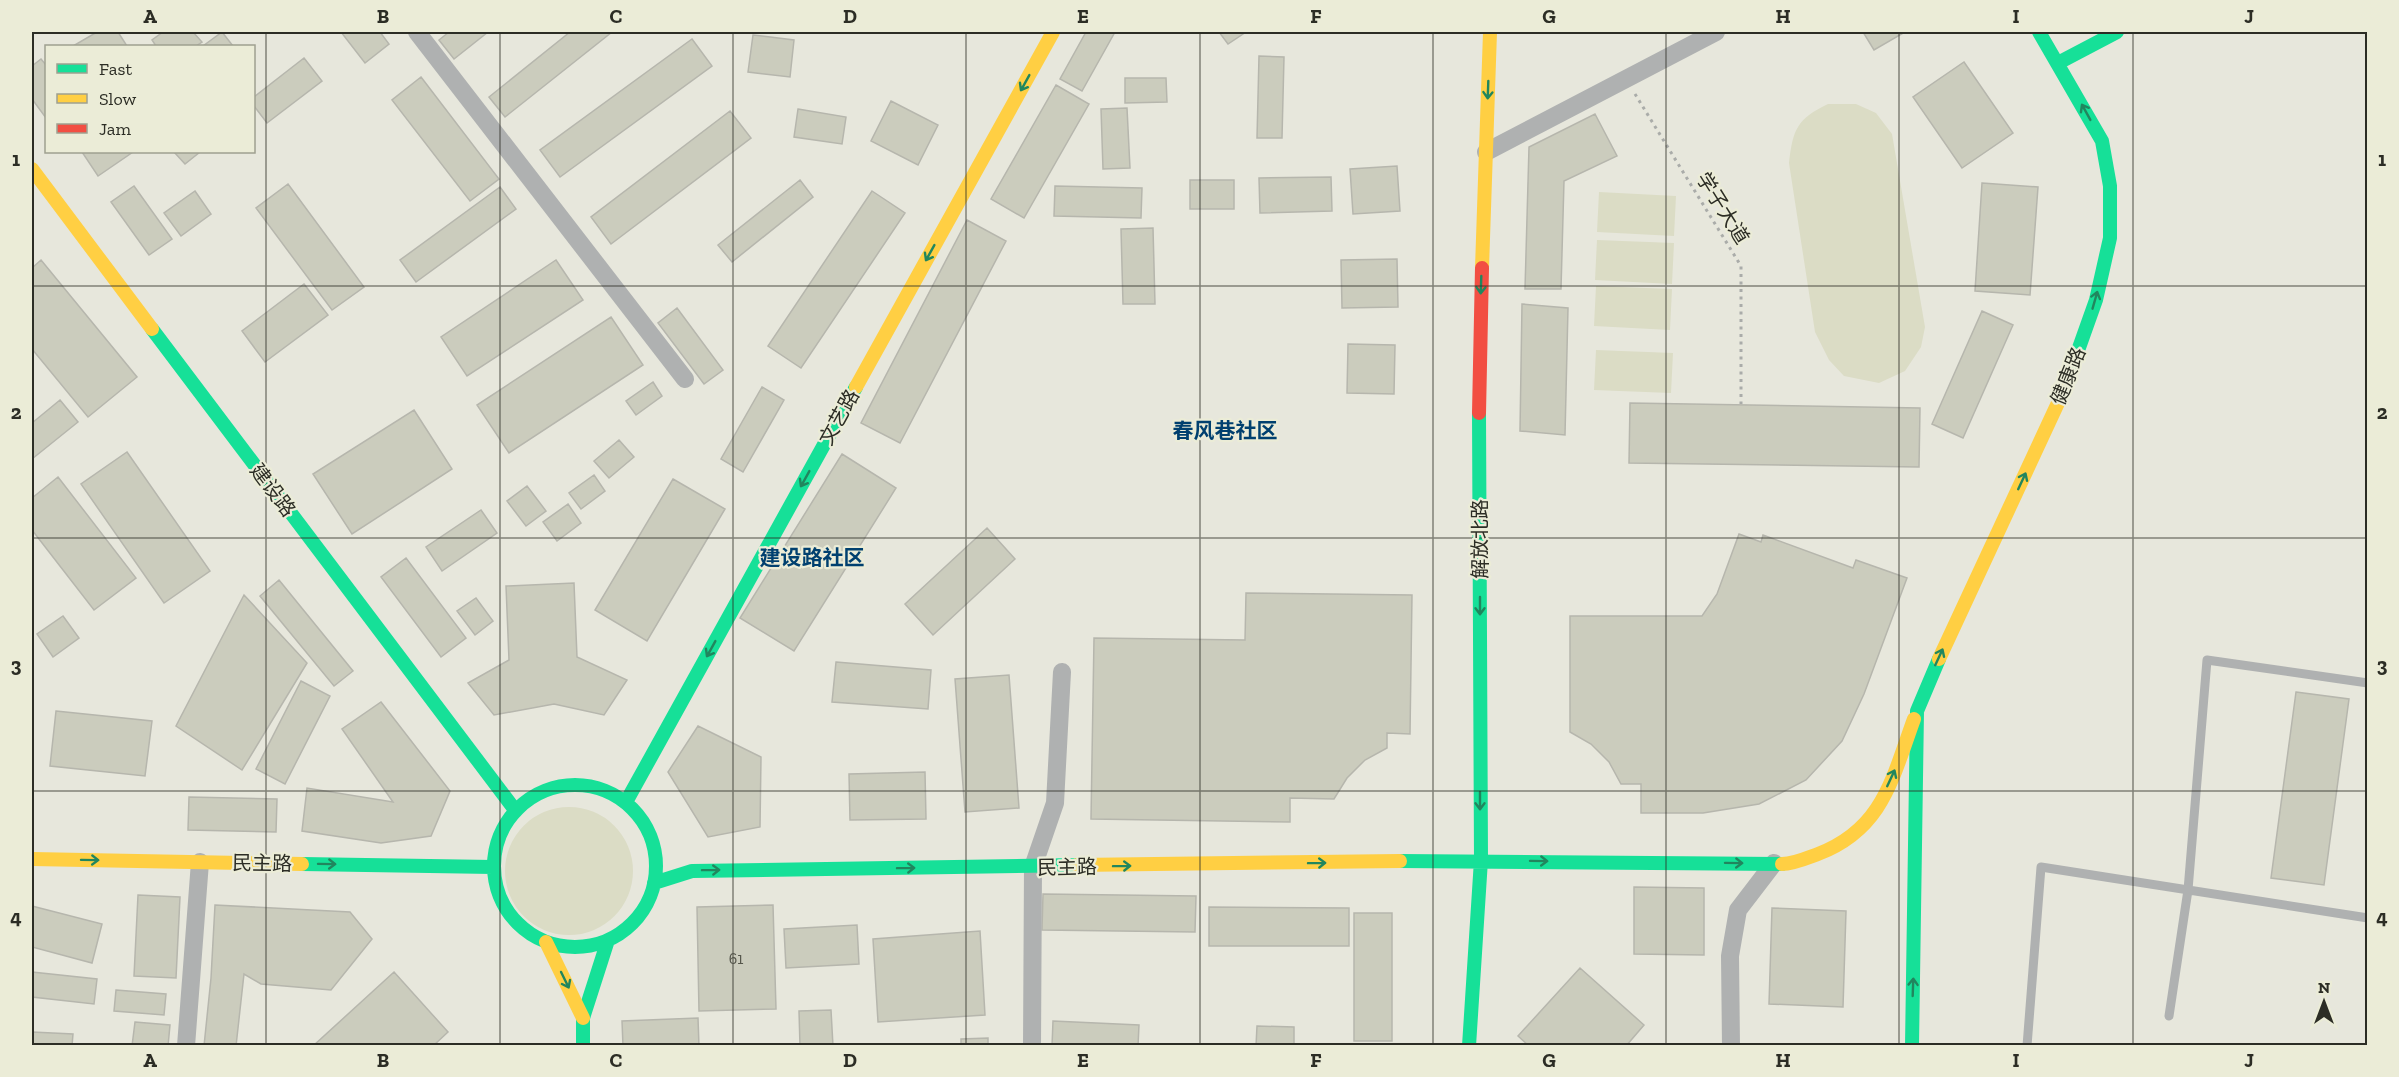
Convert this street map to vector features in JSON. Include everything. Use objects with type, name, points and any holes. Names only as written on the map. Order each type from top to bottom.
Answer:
[{"type":"main road","name":"文艺路","points":[[626,802],[1053,32]]},
{"type":"main road","name":"解放北路","points":[[1469,1046],[1481,860],[1479,352],[1490,32]]},
{"type":"main road","name":"健康路","points":[[1774,864],[1787,864],[1812,857],[1860,831],[1893,774],[1924,691],[2072,372],[2096,300],[2110,238],[2110,186],[2102,141],[2039,32]]},
{"type":"main road","points":[[2056,58],[2094,32]]},
{"type":"main road","points":[[2056,58],[2117,32]]},
{"type":"main road","name":"建设路","points":[[32,169],[515,810]]},
{"type":"main road","points":[[1912,1046],[1917,711]]},
{"type":"main road","points":[[581,784],[605,790],[626,802],[641,819],[652,839],[656,860],[654,883],[645,906],[634,920],[608,940],[588,946],[567,946],[546,942],[525,930],[508,912],[497,891],[493,867],[495,846],[503,827],[515,810],[534,795],[557,786],[581,784]]},
{"type":"main road","name":"民主路","points":[[32,859],[493,867]]},
{"type":"main road","name":"民主路","points":[[654,883],[692,871],[1481,860],[1774,864]]},
{"type":"main road","points":[[583,1046],[583,1018],[608,940]]},
{"type":"main road","points":[[546,942],[583,1018]]},
{"type":"street","points":[[417,32],[685,380]]},
{"type":"street","points":[[1486,152],[1716,32]]},
{"type":"street","points":[[1032,1046],[1033,867],[1055,803],[1062,672]]},
{"type":"street","points":[[186,1046],[200,862]]},
{"type":"street","points":[[1731,1046],[1730,956],[1738,910],[1774,864]]},
{"type":"lane","points":[[2169,1016],[2188,890],[2207,660],[2367,683]]},
{"type":"lane","points":[[2027,1046],[2041,867],[2367,918]]},
{"type":"path","name":"学子大道","points":[[1626,79],[1741,266],[1741,404]]},
{"type":"green space","points":[[1828,104],[1856,104],[1876,113],[1892,134],[1925,327],[1921,347],[1905,371],[1879,383],[1844,376],[1829,360],[1815,332],[1789,163],[1792,142],[1798,126],[1809,115]]},
{"type":"green space","points":[[1599,192],[1676,196],[1674,236],[1597,232]]},
{"type":"green space","points":[[1597,240],[1674,243],[1672,284],[1595,280]]},
{"type":"green space","points":[[1596,286],[1672,289],[1670,330],[1594,326]]},
{"type":"green space","points":[[1596,350],[1673,353],[1671,393],[1594,390]]},
{"type":"green space","points":[[569,807],[594,811],[615,825],[629,846],[633,871],[629,896],[615,917],[594,931],[569,935],[544,931],[523,917],[509,896],[505,871],[509,846],[523,825],[544,811]]},
{"type":"building","points":[[97,32],[118,32],[126,45],[75,45]]},
{"type":"building","points":[[163,32],[193,32],[202,42],[198,45],[155,45],[152,40]]},
{"type":"building","points":[[222,32],[232,45],[204,45]]},
{"type":"building","points":[[341,32],[380,32],[389,44],[365,63]]},
{"type":"building","points":[[449,32],[488,32],[454,59],[439,40]]},
{"type":"building","points":[[570,32],[612,32],[505,117],[489,97]]},
{"type":"building","points":[[1086,32],[1115,32],[1082,91],[1060,79]]},
{"type":"building","points":[[1219,32],[1246,32],[1228,44]]},
{"type":"building","points":[[1863,32],[1905,32],[1874,50]]},
{"type":"building","points":[[753,35],[794,40],[790,77],[748,72]]},
{"type":"building","points":[[692,39],[712,66],[560,177],[540,150]]},
{"type":"building","points":[[1259,56],[1284,57],[1282,138],[1257,138]]},
{"type":"building","points":[[304,58],[322,81],[267,123],[255,107],[255,96]]},
{"type":"building","points":[[41,59],[45,64],[45,117],[32,99],[32,66]]},
{"type":"building","points":[[1964,62],[2013,133],[1962,168],[1913,97]]},
{"type":"building","points":[[421,77],[499,179],[470,201],[392,100]]},
{"type":"building","points":[[1125,78],[1166,78],[1167,102],[1125,103]]},
{"type":"building","points":[[1056,85],[1089,104],[1024,218],[991,199]]},
{"type":"building","points":[[891,101],[938,125],[918,165],[871,141]]},
{"type":"building","points":[[1127,108],[1130,168],[1103,169],[1101,109]]},
{"type":"building","points":[[798,109],[846,117],[842,144],[794,137]]},
{"type":"building","points":[[730,111],[751,138],[611,244],[591,217]]},
{"type":"building","points":[[1595,114],[1617,156],[1564,181],[1561,289],[1525,289],[1529,147]]},
{"type":"building","points":[[83,153],[132,153],[98,176]]},
{"type":"building","points":[[175,153],[199,153],[185,164]]},
{"type":"building","points":[[1397,166],[1400,211],[1353,214],[1350,169]]},
{"type":"building","points":[[1331,177],[1332,211],[1260,213],[1259,178]]},
{"type":"building","points":[[800,180],[813,197],[732,262],[718,245]]},
{"type":"building","points":[[1190,180],[1234,180],[1234,209],[1190,209]]},
{"type":"building","points":[[1982,183],[2038,187],[2030,295],[1975,291]]},
{"type":"building","points":[[288,184],[364,287],[332,310],[256,208]]},
{"type":"building","points":[[134,186],[172,239],[149,255],[111,202]]},
{"type":"building","points":[[1055,186],[1142,188],[1141,218],[1054,216]]},
{"type":"building","points":[[500,187],[516,209],[416,282],[400,260]]},
{"type":"building","points":[[195,191],[211,214],[181,236],[164,213]]},
{"type":"building","points":[[872,191],[905,213],[801,368],[768,346]]},
{"type":"building","points":[[967,220],[1006,241],[900,443],[861,423]]},
{"type":"building","points":[[1153,228],[1155,304],[1123,304],[1121,229]]},
{"type":"building","points":[[1397,259],[1398,307],[1342,308],[1341,260]]},
{"type":"building","points":[[41,260],[137,377],[88,417],[32,349],[32,268]]},
{"type":"building","points":[[556,260],[583,300],[467,376],[441,337]]},
{"type":"building","points":[[304,284],[328,315],[265,362],[242,331]]},
{"type":"building","points":[[1522,304],[1568,308],[1565,435],[1520,431]]},
{"type":"building","points":[[677,308],[723,370],[704,384],[658,323]]},
{"type":"building","points":[[1982,311],[2013,325],[1963,438],[1932,424]]},
{"type":"building","points":[[611,317],[643,365],[509,453],[477,405]]},
{"type":"building","points":[[1348,344],[1395,345],[1394,394],[1347,393]]},
{"type":"building","points":[[653,382],[662,396],[636,415],[626,401]]},
{"type":"building","points":[[762,387],[784,400],[743,472],[721,459]]},
{"type":"building","points":[[60,400],[78,422],[32,459],[32,423]]},
{"type":"building","points":[[1630,403],[1920,408],[1919,467],[1629,463]]},
{"type":"building","points":[[414,410],[452,469],[352,534],[313,474]]},
{"type":"building","points":[[619,440],[634,457],[609,478],[594,461]]},
{"type":"building","points":[[127,452],[210,571],[164,603],[81,484]]},
{"type":"building","points":[[842,454],[896,488],[794,651],[740,618]]},
{"type":"building","points":[[594,475],[605,491],[581,509],[569,493]]},
{"type":"building","points":[[58,477],[136,578],[94,610],[32,530],[32,498]]},
{"type":"building","points":[[673,479],[725,509],[647,641],[595,610]]},
{"type":"building","points":[[527,486],[546,511],[526,526],[507,501]]},
{"type":"building","points":[[568,504],[581,523],[557,541],[543,522]]},
{"type":"building","points":[[481,510],[497,533],[442,571],[426,547]]},
{"type":"building","points":[[987,528],[1015,559],[933,635],[905,604]]},
{"type":"building","points":[[1739,534],[1761,542],[1763,535],[1853,568],[1856,560],[1907,578],[1864,694],[1842,741],[1806,780],[1759,804],[1703,813],[1641,813],[1641,784],[1621,784],[1609,762],[1591,744],[1570,732],[1570,616],[1702,616],[1717,594]]},
{"type":"building","points":[[406,558],[466,638],[441,657],[381,577]]},
{"type":"building","points":[[279,580],[353,671],[334,686],[260,596]]},
{"type":"building","points":[[574,583],[577,657],[627,680],[604,715],[554,704],[494,715],[468,683],[509,660],[506,586]]},
{"type":"building","points":[[1246,593],[1412,595],[1410,734],[1387,733],[1387,748],[1365,760],[1347,778],[1334,799],[1290,798],[1290,822],[1091,819],[1094,638],[1245,640]]},
{"type":"building","points":[[244,595],[307,663],[242,770],[176,726]]},
{"type":"building","points":[[476,598],[493,621],[475,635],[457,611]]},
{"type":"building","points":[[63,616],[79,638],[53,657],[37,634]]},
{"type":"building","points":[[836,662],[931,670],[928,709],[832,702]]},
{"type":"building","points":[[1009,675],[1019,808],[965,812],[955,679]]},
{"type":"building","points":[[301,681],[330,696],[285,784],[256,769]]},
{"type":"building","points":[[2296,692],[2349,699],[2324,885],[2271,878]]},
{"type":"building","points":[[381,702],[450,791],[431,836],[381,843],[302,831],[307,788],[393,802],[342,729]]},
{"type":"building","points":[[56,711],[152,721],[145,776],[50,766]]},
{"type":"building","points":[[698,726],[761,757],[760,827],[708,837],[668,772]]},
{"type":"building","points":[[925,772],[926,819],[850,820],[849,774]]},
{"type":"building","points":[[189,797],[277,799],[276,832],[188,830]]},
{"type":"building","points":[[1634,887],[1704,888],[1704,955],[1634,954]]},
{"type":"building","points":[[1043,894],[1196,896],[1195,932],[1042,930]]},
{"type":"building","points":[[138,895],[180,897],[176,978],[134,976]]},
{"type":"building","points":[[215,905],[350,912],[372,939],[331,990],[261,984],[244,974],[236,1046],[204,1046]]},
{"type":"building","points":[[773,905],[776,1009],[699,1011],[697,907]]},
{"type":"building","points":[[32,906],[102,924],[92,963],[32,947]]},
{"type":"building","points":[[1209,907],[1349,908],[1349,946],[1209,946]]},
{"type":"building","points":[[1772,908],[1846,911],[1843,1007],[1769,1004]]},
{"type":"building","points":[[1354,913],[1392,913],[1392,1041],[1354,1041]]},
{"type":"building","points":[[857,925],[859,964],[786,968],[784,929]]},
{"type":"building","points":[[980,931],[985,1015],[878,1022],[873,939]]},
{"type":"building","points":[[1580,968],[1644,1025],[1626,1046],[1529,1046],[1518,1036]]},
{"type":"building","points":[[32,972],[97,979],[94,1004],[32,997]]},
{"type":"building","points":[[394,972],[448,1032],[433,1046],[313,1046]]},
{"type":"building","points":[[116,990],[166,994],[164,1015],[114,1011]]},
{"type":"building","points":[[831,1010],[833,1046],[800,1046],[799,1011]]},
{"type":"building","points":[[698,1018],[699,1046],[623,1046],[622,1021]]},
{"type":"building","points":[[1053,1021],[1139,1025],[1138,1046],[1052,1046]]},
{"type":"building","points":[[135,1022],[170,1025],[168,1046],[132,1046]]},
{"type":"building","points":[[1257,1026],[1294,1027],[1294,1046],[1256,1046]]},
{"type":"building","points":[[32,1032],[73,1034],[72,1046],[32,1046]]},
{"type":"building","points":[[988,1038],[988,1046],[961,1046],[961,1039]]},
{"type":"traffic: fast","points":[[2039,32],[2102,141],[2110,186],[2110,238],[2096,300],[2064,390]]},
{"type":"traffic: fast","points":[[2058,63],[2117,32]]},
{"type":"traffic: fast","points":[[152,329],[515,810]]},
{"type":"traffic: fast","points":[[626,802],[856,387]]},
{"type":"traffic: fast","points":[[1469,1046],[1481,860],[1479,413]]},
{"type":"traffic: fast","points":[[1912,1046],[1917,711],[1939,659]]},
{"type":"traffic: fast","points":[[575,785],[606,791],[632,809],[650,835],[656,866],[650,897],[632,923],[606,941],[575,947],[544,941],[518,923],[500,897],[494,866],[500,835],[518,809],[544,791],[575,785]]},
{"type":"traffic: fast","points":[[1400,861],[1782,864]]},
{"type":"traffic: fast","points":[[302,864],[493,867]]},
{"type":"traffic: fast","points":[[654,883],[692,871],[1077,865]]},
{"type":"traffic: fast","points":[[583,1046],[583,1018],[608,940]]},
{"type":"traffic: slow","points":[[856,387],[1053,32]]},
{"type":"traffic: slow","points":[[1482,268],[1490,32]]},
{"type":"traffic: slow","points":[[32,169],[152,329]]},
{"type":"traffic: slow","points":[[1939,659],[2064,390]]},
{"type":"traffic: slow","points":[[1782,864],[1805,859],[1840,843],[1857,831],[1871,816],[1891,781],[1914,719]]},
{"type":"traffic: slow","points":[[32,859],[302,864]]},
{"type":"traffic: slow","points":[[1077,865],[1400,861]]},
{"type":"traffic: slow","points":[[546,942],[583,1018]]},
{"type":"traffic: jam","points":[[1479,413],[1482,268]]},
{"type":"district","name":"春风巷社区","points":[[1225,430]]},
{"type":"district","name":"建设路社区","points":[[812,557]]}]
